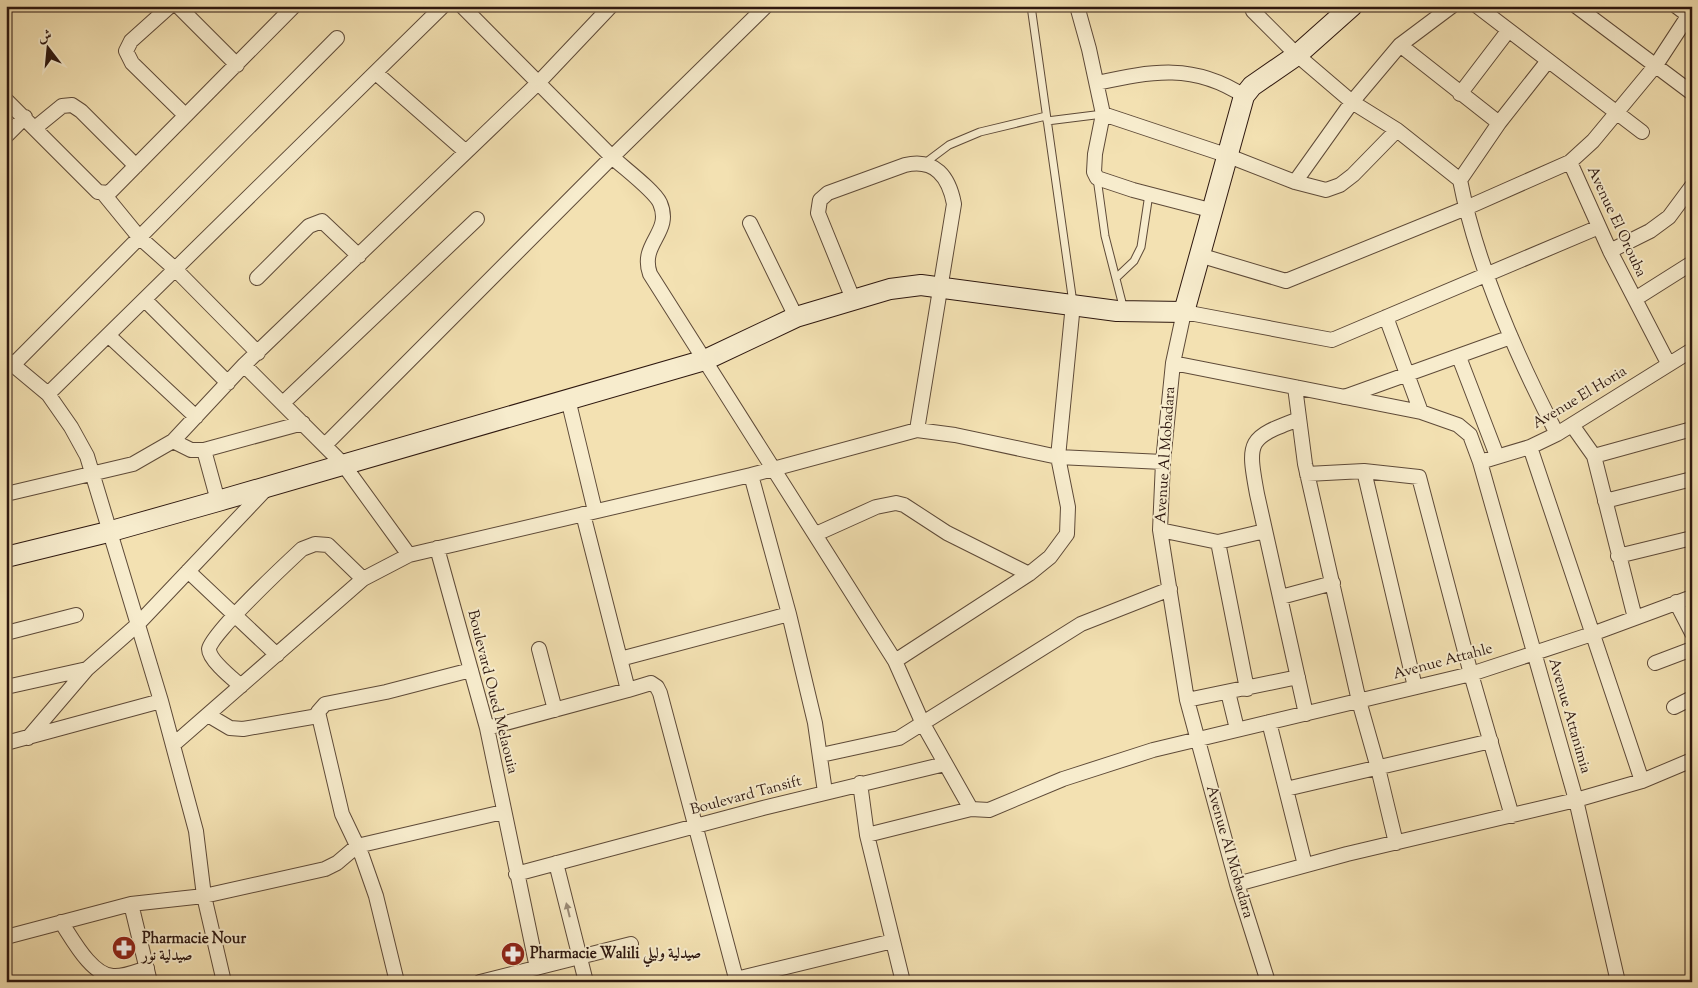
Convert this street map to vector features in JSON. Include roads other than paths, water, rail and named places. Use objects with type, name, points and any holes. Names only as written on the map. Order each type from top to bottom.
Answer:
[{"type":"street","points":[[170,6],[130,41],[126,51],[132,63],[185,115]]},
{"type":"street","points":[[178,6],[237,65]]},
{"type":"street","points":[[6,100],[98,192],[113,191],[185,115],[294,6]]},
{"type":"street","points":[[48,394],[443,6]]},
{"type":"street","points":[[462,6],[612,157],[658,200],[663,218],[660,231],[648,252],[648,268],[894,661],[923,724],[971,809]]},
{"type":"street","points":[[6,494],[133,464],[173,441],[244,365],[539,82],[611,6]]},
{"type":"street","points":[[324,445],[766,6]]},
{"type":"street","points":[[1077,6],[1103,114],[1094,154],[1094,172],[1097,178],[1210,210]]},
{"type":"street","points":[[1251,6],[1253,11],[1297,55],[1352,102],[1397,130],[1460,180],[1466,208],[1511,337],[1529,379],[1557,434]]},
{"type":"street","name":"Avenue Al Mobadara","points":[[1268,982],[1237,884],[1186,700],[1160,530],[1163,462],[1173,363],[1184,312],[1210,210],[1244,96],[1252,86],[1297,55],[1352,6]]},
{"type":"street","points":[[1295,182],[1352,102],[1400,45],[1452,6]]},
{"type":"street","points":[[1477,6],[1547,62],[1642,132]]},
{"type":"street","points":[[1576,6],[1692,92]]},
{"type":"street","points":[[1676,6],[1690,13]]},
{"type":"street","name":"Avenue El Orouba","points":[[1668,362],[1598,227],[1570,162],[1594,141],[1656,65],[1690,13]]},
{"type":"street","points":[[1460,94],[1508,31]]},
{"type":"street","points":[[224,982],[204,896],[196,831],[161,701],[108,532],[93,474],[80,442],[48,394],[10,362],[139,237],[337,38]]},
{"type":"street","points":[[1400,45],[1460,94],[1499,122]]},
{"type":"street","points":[[1460,180],[1499,122],[1547,62]]},
{"type":"street","points":[[1097,83],[1130,76],[1180,72],[1201,75],[1223,82],[1244,96]]},
{"type":"street","points":[[376,73],[466,152]]},
{"type":"street","points":[[36,128],[62,106],[72,105],[81,111],[136,166]]},
{"type":"street","points":[[1103,114],[1226,154],[1295,182],[1326,190],[1340,185],[1369,161],[1397,130]]},
{"type":"street","points":[[6,136],[25,117]]},
{"type":"street","points":[[1199,255],[1286,281],[1466,208],[1570,162]]},
{"type":"street","points":[[853,299],[818,213],[820,200],[828,193],[906,165],[925,163],[942,175],[949,184],[954,204],[917,430]]},
{"type":"street","points":[[1610,251],[1650,231],[1669,218],[1692,186]]},
{"type":"street","points":[[103,193],[139,237],[258,353]]},
{"type":"street","points":[[283,403],[476,219]]},
{"type":"street","points":[[257,278],[310,226],[322,221],[359,256]]},
{"type":"street","points":[[750,223],[796,317]]},
{"type":"street","points":[[6,557],[108,532],[268,487],[705,360],[796,317],[853,299],[908,286],[941,286],[1124,311],[1184,312],[1332,340],[1598,227]]},
{"type":"street","points":[[1635,299],[1692,263]]},
{"type":"street","points":[[144,300],[228,383]]},
{"type":"street","points":[[894,661],[1029,574],[1050,557],[1067,534],[1068,507],[1058,457],[1073,304]]},
{"type":"street","points":[[1386,317],[1421,412]]},
{"type":"street","points":[[108,335],[196,417]]},
{"type":"street","points":[[1343,397],[1511,337]]},
{"type":"street","name":"Avenue El Horia","points":[[1480,462],[1530,446],[1557,434],[1668,362],[1692,350]]},
{"type":"street","points":[[1459,357],[1497,456]]},
{"type":"street","name":"Avenue Attanimia","points":[[1173,363],[1421,412],[1458,425],[1470,436],[1480,462],[1576,800],[1618,982]]},
{"type":"street","points":[[244,365],[343,464],[409,554]]},
{"type":"street","points":[[1295,387],[1307,474],[1359,701],[1396,843]]},
{"type":"street","points":[[568,399],[620,659],[628,690]]},
{"type":"street","points":[[1299,419],[1265,432],[1255,440],[1252,446],[1253,472],[1306,714]]},
{"type":"street","points":[[173,441],[191,450],[204,450],[303,423]]},
{"type":"street","points":[[1572,425],[1594,456],[1635,618]]},
{"type":"street","points":[[1594,456],[1692,429]]},
{"type":"street","points":[[173,745],[364,579],[409,554],[751,475],[917,430],[956,435],[1058,457],[1163,462]]},
{"type":"street","points":[[1530,446],[1642,782]]},
{"type":"street","points":[[204,450],[218,501]]},
{"type":"street","points":[[1307,474],[1364,471],[1419,477],[1471,674],[1512,816]]},
{"type":"street","points":[[1364,471],[1415,687]]},
{"type":"street","points":[[751,475],[789,614],[821,755],[825,792]]},
{"type":"street","points":[[1605,501],[1692,479]]},
{"type":"street","points":[[28,738],[88,669],[138,625],[268,487]]},
{"type":"street","points":[[816,534],[876,507],[896,503],[904,505],[947,533],[1029,574]]},
{"type":"street","points":[[1160,530],[1218,542],[1265,531]]},
{"type":"street","points":[[1618,556],[1692,538]]},
{"type":"street","points":[[1218,542],[1247,688]]},
{"type":"street","points":[[241,686],[212,658],[209,649],[212,642],[235,616],[302,549],[315,544],[328,545],[364,579]]},
{"type":"street","name":"Boulevard Oued Melaouia","points":[[438,548],[487,728],[537,968]]},
{"type":"street","points":[[188,571],[277,655]]},
{"type":"street","points":[[1281,597],[1333,583]]},
{"type":"street","points":[[821,755],[899,738],[1082,624],[1170,589]]},
{"type":"street","name":"Avenue Attahle","points":[[867,835],[971,809],[989,810],[1063,779],[1124,758],[1237,729],[1471,674],[1592,634],[1692,597]]},
{"type":"street","points":[[1676,602],[1692,633]]},
{"type":"street","points":[[620,659],[789,614]]},
{"type":"street","points":[[6,632],[76,615]]},
{"type":"street","points":[[539,649],[555,710]]},
{"type":"street","points":[[1655,663],[1692,649]]},
{"type":"street","points":[[6,687],[88,669]]},
{"type":"street","points":[[397,982],[376,896],[342,814],[318,716],[320,708],[325,704],[471,670]]},
{"type":"street","points":[[1186,700],[1298,677]]},
{"type":"street","points":[[487,728],[648,684],[657,687],[737,980],[753,979],[893,941]]},
{"type":"street","points":[[1228,692],[1237,729]]},
{"type":"street","points":[[1674,706],[1692,698]]},
{"type":"street","points":[[6,743],[161,701]]},
{"type":"street","points":[[208,715],[230,728],[243,729],[318,716]]},
{"type":"street","points":[[1269,722],[1304,866]]},
{"type":"street","points":[[1286,789],[1491,741]]},
{"type":"street","points":[[1237,884],[1396,843],[1576,800],[1642,782],[1692,760]]},
{"type":"street","name":"Boulevard Tansift","points":[[516,874],[860,783],[945,764]]},
{"type":"street","points":[[860,783],[867,835],[903,982]]},
{"type":"street","points":[[6,937],[131,904],[204,896],[325,869],[337,863],[356,846],[503,812]]},
{"type":"street","points":[[556,864],[586,982]]},
{"type":"street","points":[[61,922],[78,948],[99,972],[113,976],[149,975],[131,904]]},
{"type":"street","points":[[480,982],[631,944]]},
{"type":"lane","points":[[1031,6],[1065,236],[1073,304]]},
{"type":"lane","points":[[925,163],[949,145],[980,132],[1047,119],[1103,114]]},
{"type":"lane","points":[[1097,178],[1101,213],[1124,311]]},
{"type":"lane","points":[[1116,278],[1134,261],[1141,247],[1149,194]]},
{"type":"place","name":"Pharmacie Nour صيدلية نور","points":[[124,948]]},
{"type":"place","name":"Pharmacie Walili صيدلية وليلي","points":[[513,954]]}]
